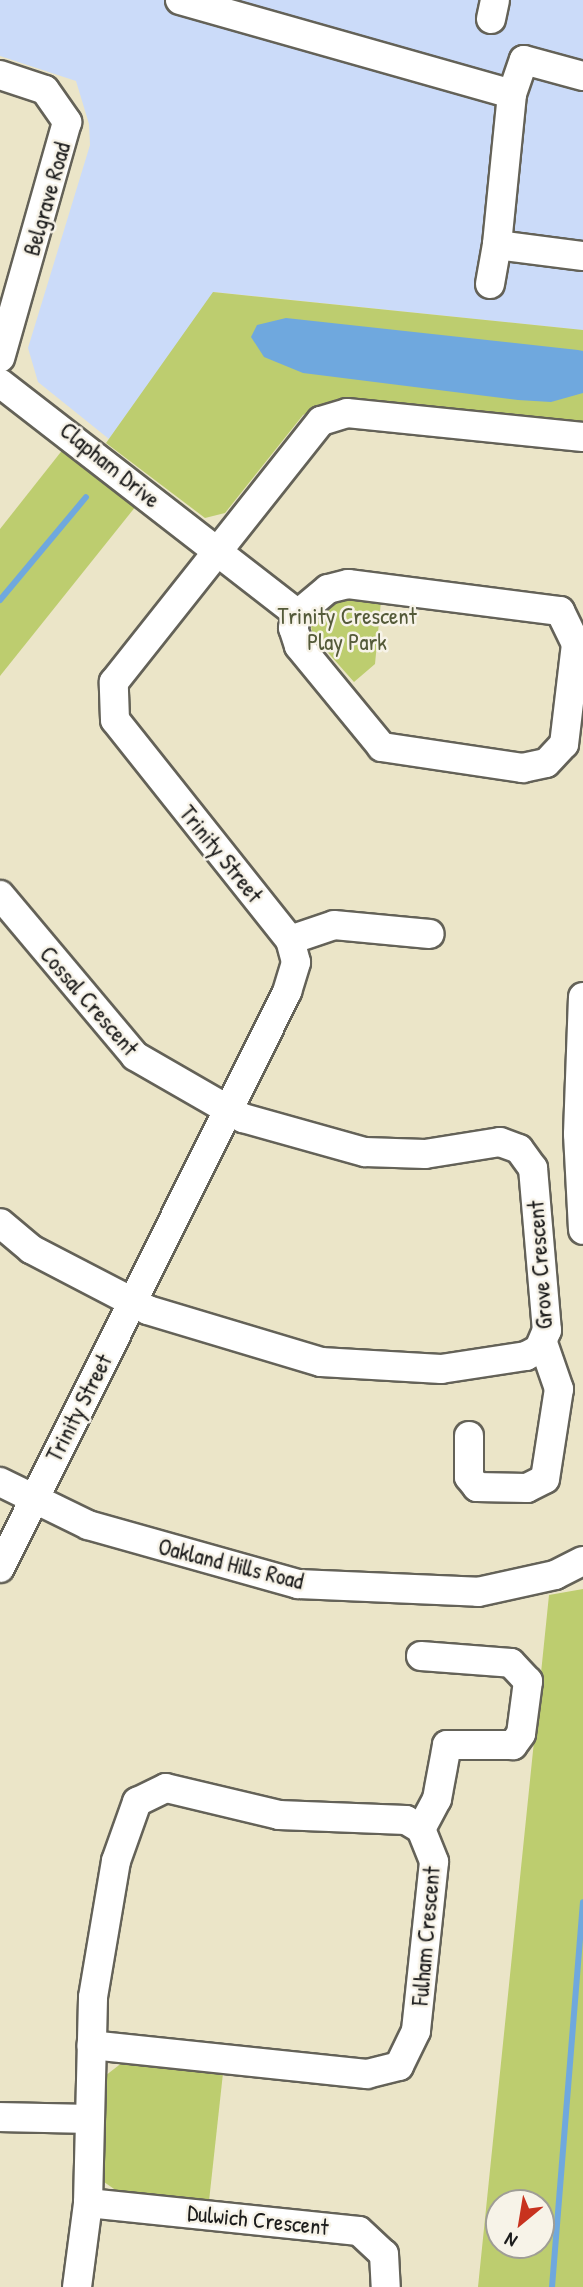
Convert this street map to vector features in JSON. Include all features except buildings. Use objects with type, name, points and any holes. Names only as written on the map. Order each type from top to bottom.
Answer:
[{"type":"street","points":[[180,0],[512,94]]},
{"type":"street","points":[[490,284],[497,245],[512,94],[524,60],[583,76]]},
{"type":"street","name":"Belgrave Road","points":[[0,75],[52,95],[67,122],[0,358]]},
{"type":"street","points":[[497,245],[583,256]]},
{"type":"street","name":"Clapham Drive","points":[[0,383],[298,614]]},
{"type":"street","name":"Trinity Street","points":[[0,1568],[292,979],[290,940],[111,711],[119,674],[309,432],[338,414],[583,437]]},
{"type":"street","points":[[348,584],[553,607],[570,623],[576,644],[564,744],[547,763],[523,768],[391,752],[373,740],[299,646],[293,628],[298,614],[328,589],[348,584]]},
{"type":"street","name":"Cossal Crescent","points":[[0,895],[126,1049],[155,1072],[229,1110]]},
{"type":"street","points":[[290,940],[334,925],[429,934]]},
{"type":"street","points":[[583,997],[578,1135],[583,1230]]},
{"type":"street","name":"Grove Crescent","points":[[133,1301],[321,1362],[442,1369],[526,1356],[543,1343],[533,1168],[519,1149],[500,1142],[425,1154],[365,1152],[229,1110]]},
{"type":"street","points":[[0,1223],[31,1249],[133,1301]]},
{"type":"street","points":[[469,1436],[469,1477],[477,1486],[527,1488],[545,1479],[559,1389],[543,1343]]},
{"type":"street","name":"Oakland Hills Road","points":[[0,1482],[88,1525],[298,1584],[437,1594],[569,1576],[583,1561]]},
{"type":"street","points":[[77,2287],[88,2203],[93,1997],[116,1861],[133,1809],[148,1791],[166,1788],[279,1815],[406,1820],[421,1829],[435,1805],[447,1745],[513,1745],[521,1734],[528,1681],[511,1663],[421,1657]]},
{"type":"street","name":"Fulham Crescent","points":[[92,2045],[367,2074],[399,2066],[416,2031],[434,1862],[421,1829]]},
{"type":"street","points":[[0,2117],[89,2119]]},
{"type":"street","name":"Dulwich Crescent","points":[[88,2203],[359,2231],[384,2254],[387,2287]]},
{"type":"shaded area","points":[[0,0],[583,0],[583,330],[214,292],[109,439],[38,382],[28,348],[90,145],[89,124],[76,81],[0,56]]},
{"type":"green space","points":[[213,292],[583,330],[583,421],[337,399],[303,415],[225,513],[205,518],[106,443]]},
{"type":"green space","points":[[64,448],[136,506],[0,676],[0,529]]},
{"type":"green space","name":"Trinity Crescent Play Park","points":[[337,599],[381,601],[375,664],[354,682],[323,647],[313,647],[311,623]]},
{"type":"green space","points":[[583,1589],[583,2287],[478,2287],[485,2219],[485,2259],[555,2259],[555,2189],[488,2189],[549,1595]]},
{"type":"green space","points":[[123,2062],[223,2073],[209,2201],[117,2191],[104,2182],[105,2076]]},
{"type":"water","points":[[286,318],[583,351],[583,393],[551,402],[518,400],[303,373],[264,357],[251,337],[257,325]]},
{"type":"waterway","points":[[0,600],[86,497]]},
{"type":"waterway","points":[[552,2287],[583,1902]]}]
